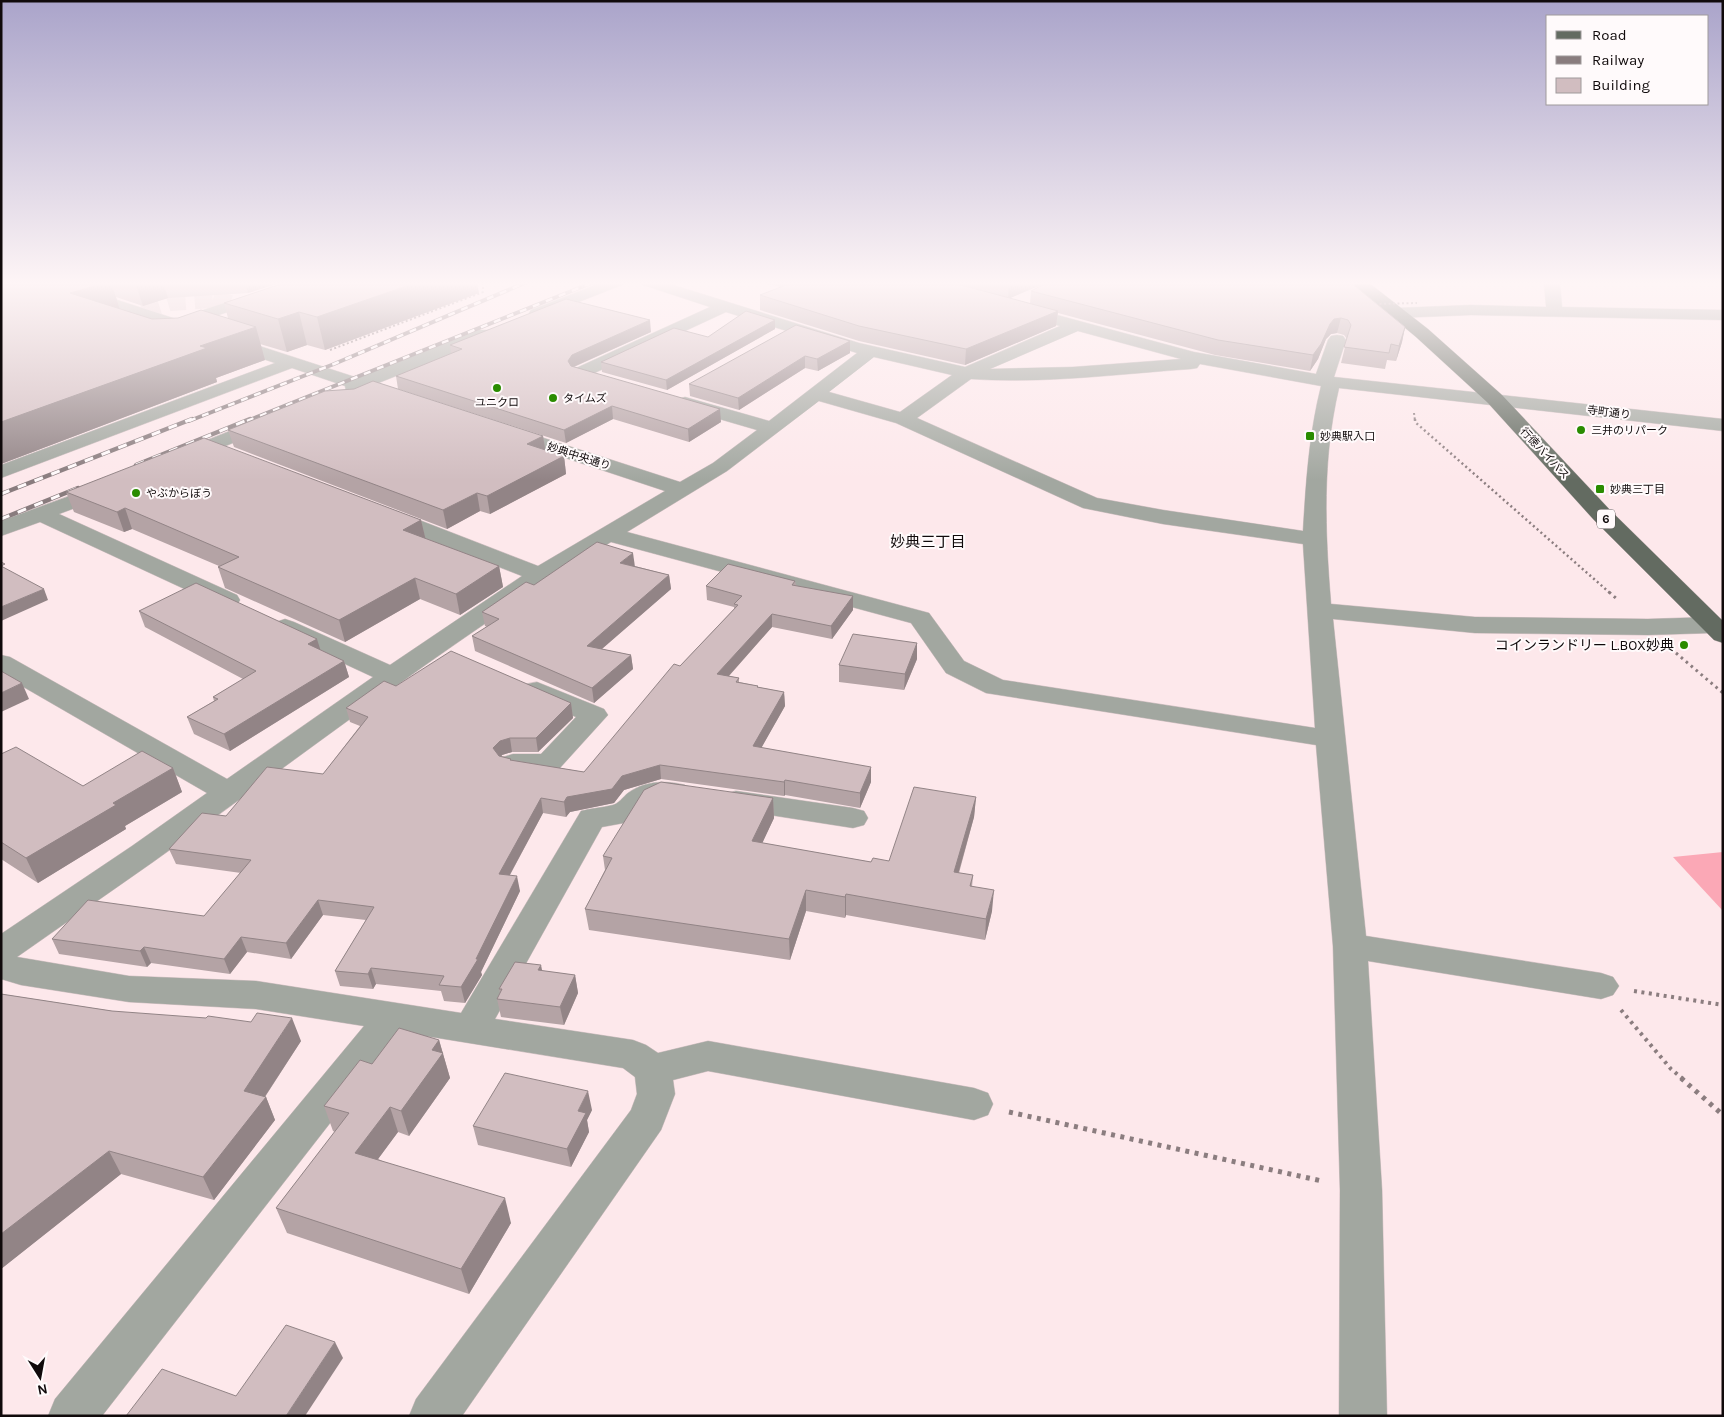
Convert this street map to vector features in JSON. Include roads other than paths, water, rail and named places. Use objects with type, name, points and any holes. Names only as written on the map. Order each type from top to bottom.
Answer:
[{"type":"main road","name":"行徳バイパス","points":[[1439,348],[1495,399],[1602,515],[1720,632]]},
{"type":"street","points":[[251,348],[418,404]]},
{"type":"street","points":[[337,394],[451,348]]},
{"type":"street","points":[[607,381],[580,373],[634,348]]},
{"type":"street","points":[[861,348],[968,373],[1073,372],[1214,362]]},
{"type":"street","points":[[903,419],[968,373],[1025,348]]},
{"type":"street","points":[[1160,348],[1214,362]]},
{"type":"street","points":[[1335,348],[1327,382],[1316,464],[1314,539],[1330,739],[1350,946],[1361,1190],[1363,1416]]},
{"type":"street","points":[[1,951],[143,854],[392,676],[540,575],[720,467],[870,351]]},
{"type":"street","points":[[1,472],[293,362]]},
{"type":"street","name":"寺町通り","points":[[1214,362],[1327,382],[1723,425]]},
{"type":"street","points":[[687,389],[670,398],[772,428]]},
{"type":"street","points":[[816,394],[903,419],[1091,502],[1163,517],[1314,539]]},
{"type":"street","points":[[163,465],[282,416]]},
{"type":"street","name":"妙典中央通り","points":[[494,428],[684,490]]},
{"type":"street","points":[[208,447],[236,457]]},
{"type":"street","points":[[1,530],[118,484]]},
{"type":"street","points":[[365,507],[540,575]]},
{"type":"street","points":[[41,514],[392,676]]},
{"type":"street","points":[[608,534],[920,618],[955,668],[996,687],[1330,739]]},
{"type":"street","points":[[1320,610],[1475,625],[1648,627],[1720,632]]},
{"type":"street","points":[[437,646],[463,658]]},
{"type":"street","points":[[1,663],[228,792]]},
{"type":"street","points":[[514,763],[549,763],[594,715],[515,681]]},
{"type":"street","points":[[471,1028],[592,818],[624,814],[636,799],[661,790],[853,818]]},
{"type":"street","points":[[1350,946],[1601,986]]},
{"type":"street","points":[[1,965],[21,972],[129,989],[256,995],[471,1028],[633,1055],[653,1070],[656,1094],[647,1118],[433,1416]]},
{"type":"street","points":[[72,1416],[393,1016]]},
{"type":"street","points":[[653,1070],[708,1056],[974,1104]]},
{"type":"railway","points":[[189,421],[371,348]]},
{"type":"railway","points":[[247,421],[429,348]]},
{"type":"railway","points":[[1,494],[192,419]]},
{"type":"railway","points":[[136,465],[250,419]]},
{"type":"railway","points":[[1,519],[78,488]]},
{"type":"place","name":"ユニクロ","points":[[497,388]]},
{"type":"place","name":"タイムズ","points":[[553,398]]},
{"type":"place","name":"三井のリパーク","points":[[1581,430]]},
{"type":"place","name":"妙典駅入口","points":[[1310,436]]},
{"type":"place","name":"妙典三丁目","points":[[1600,489]]},
{"type":"place","name":"やぶからぼう","points":[[136,493]]},
{"type":"place","name":"コインランドリー L.BOX妙典","points":[[1684,645]]},
{"type":"district","name":"妙典三丁目","points":[[928,542]]}]
